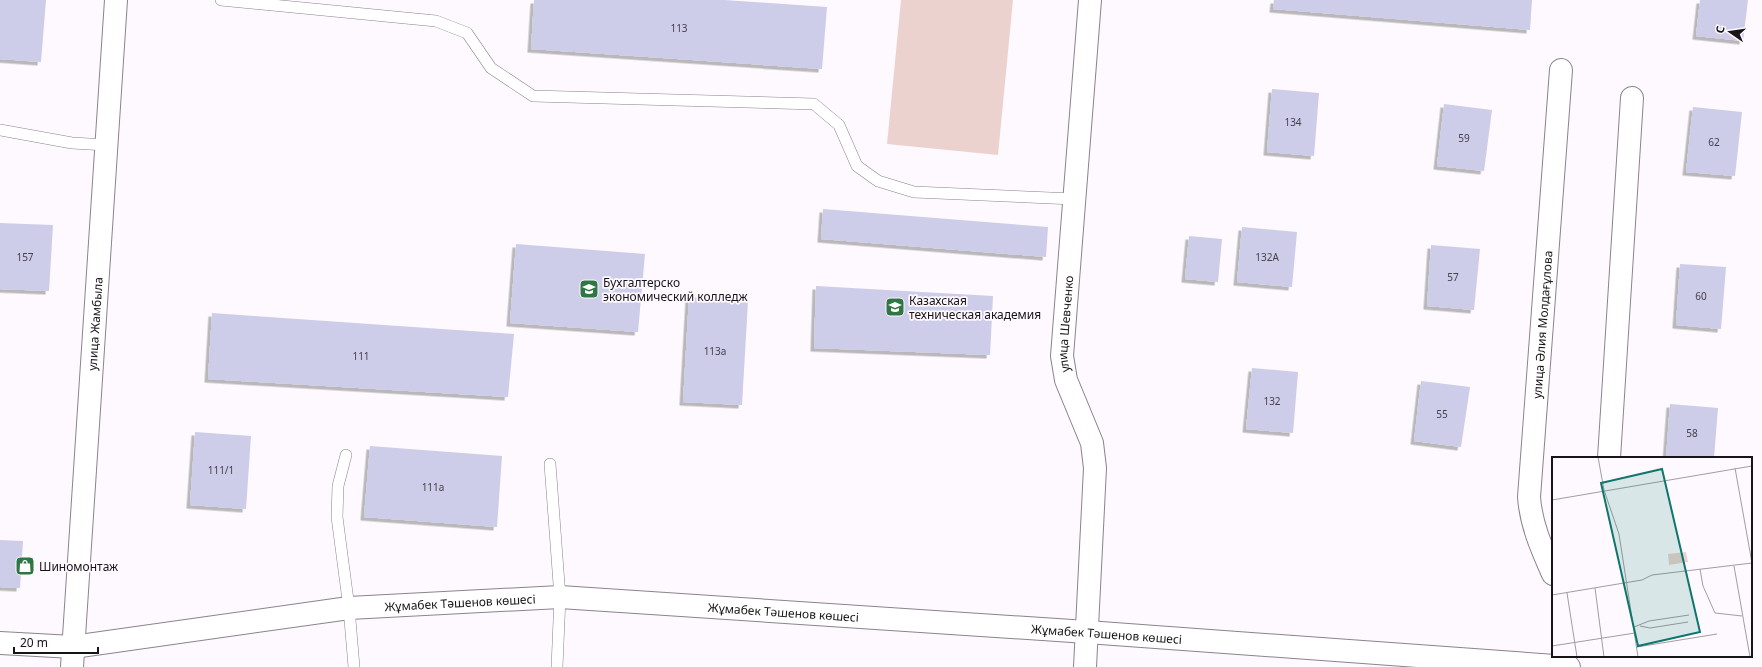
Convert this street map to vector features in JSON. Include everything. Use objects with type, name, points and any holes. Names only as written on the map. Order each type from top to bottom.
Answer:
[{"type":"street","name":"улица Жамбыла","points":[[73,657],[116,0]]},
{"type":"street","name":"улица Шевченко","points":[[1085,667],[1095,468],[1092,443],[1066,380],[1062,356],[1090,0]]},
{"type":"street","name":"улица Әлия Молдағұлова","points":[[1552,572],[1534,528],[1530,511],[1529,497],[1561,70]]},
{"type":"street","points":[[1609,457],[1632,98]]},
{"type":"street","name":"Жұмабек Тәшенов көшесі","points":[[0,643],[73,657],[349,608],[560,597],[1560,663]]},
{"type":"lane","points":[[221,0],[436,21],[467,33],[491,68],[533,96],[814,104],[839,125],[857,166],[878,181],[914,192],[1074,199]]},
{"type":"lane","points":[[0,130],[72,143],[107,145]]},
{"type":"lane","points":[[346,455],[338,486],[338,517],[349,608],[354,667]]},
{"type":"lane","points":[[550,464],[560,597],[557,667]]},
{"type":"shaded area","points":[[901,0],[1013,0],[998,155],[887,144]]},
{"type":"building","points":[[0,0],[46,0],[41,62],[0,59]]},
{"type":"building","points":[[534,0],[724,0],[827,7],[822,69],[531,49]]},
{"type":"building","points":[[1274,0],[1532,0],[1530,30],[1273,9]]},
{"type":"building","points":[[1700,0],[1748,0],[1743,41],[1696,36]]},
{"type":"building","points":[[1272,89],[1319,93],[1314,156],[1267,152]]},
{"type":"building","points":[[1444,104],[1492,110],[1484,171],[1437,166]]},
{"type":"building","points":[[1693,107],[1742,112],[1735,176],[1686,172]]},
{"type":"building","points":[[823,209],[1048,227],[1046,257],[821,239]]},
{"type":"building","points":[[0,223],[53,225],[49,291],[0,289]]},
{"type":"building","points":[[1242,227],[1297,232],[1292,287],[1237,282]]},
{"type":"building","points":[[1189,236],[1222,239],[1218,282],[1185,279]]},
{"type":"building","points":[[516,244],[645,254],[638,332],[510,323]]},
{"type":"building","points":[[1431,245],[1480,249],[1474,310],[1427,306]]},
{"type":"building","points":[[1680,264],[1726,267],[1721,329],[1676,325]]},
{"type":"building","points":[[816,286],[993,296],[990,355],[814,348]]},
{"type":"building","points":[[689,297],[748,301],[742,405],[683,402]]},
{"type":"building","points":[[212,313],[514,334],[508,397],[208,379]]},
{"type":"building","points":[[1252,368],[1298,372],[1293,433],[1246,429]]},
{"type":"building","points":[[1421,381],[1470,387],[1461,447],[1414,441]]},
{"type":"building","points":[[1670,404],[1718,408],[1714,457],[1666,457]]},
{"type":"building","points":[[195,432],[251,436],[246,509],[190,505]]},
{"type":"building","points":[[370,446],[502,456],[497,527],[364,517]]},
{"type":"building","points":[[0,540],[23,541],[20,588],[0,587]]},
{"type":"place","name":"Бухгалтерско экономический колледж","points":[[589,289]]},
{"type":"place","name":"Казахская техническая академия","points":[[895,307]]},
{"type":"place","name":"Шиномонтаж","points":[[25,566]]}]
